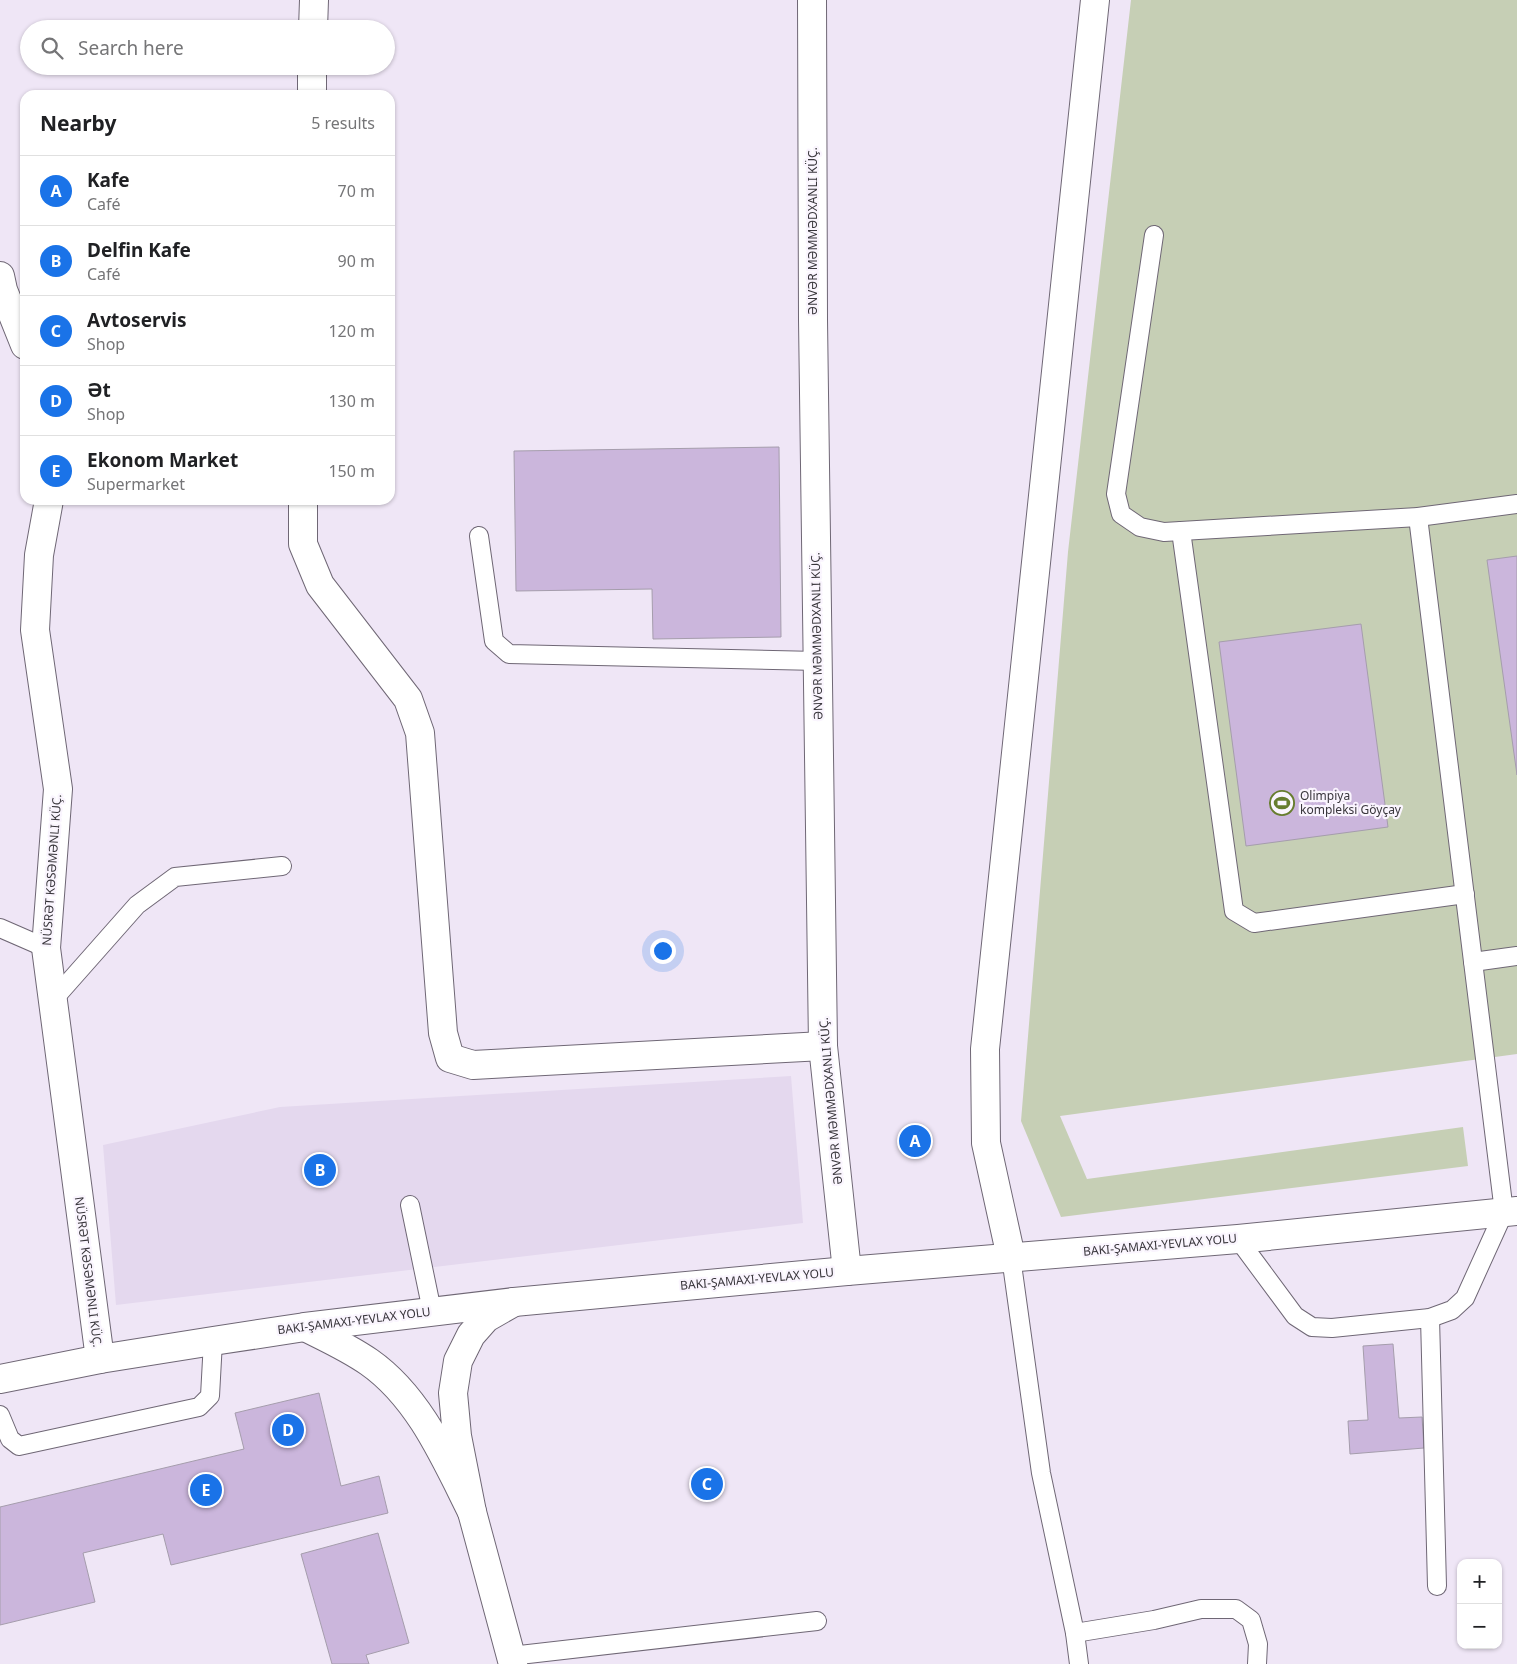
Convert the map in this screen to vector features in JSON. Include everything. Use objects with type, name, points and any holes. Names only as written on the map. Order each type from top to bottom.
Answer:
[{"type":"main road","points":[[313,20],[314,0]]},
{"type":"main road","points":[[812,0],[813,320],[823,1046],[847,1271]]},
{"type":"main road","points":[[1011,1258],[986,1143],[985,1049],[1095,0]]},
{"type":"main road","points":[[312,75],[312,90]]},
{"type":"main road","points":[[0,276],[2,290],[20,333]]},
{"type":"main road","name":"NÜSRƏT KƏSƏMƏNLI KÜÇ.","points":[[48,505],[39,555],[35,630],[58,788],[46,948],[100,1358]]},
{"type":"main road","points":[[303,505],[303,544],[320,585],[408,699],[420,733],[443,1033],[450,1058],[473,1065],[823,1046]]},
{"type":"main road","points":[[0,1379],[100,1358],[305,1327],[432,1311],[847,1271],[1238,1239],[1511,1211]]},
{"type":"main road","points":[[512,1660],[472,1512],[457,1436],[453,1393],[458,1360],[471,1334],[486,1318],[514,1302]]},
{"type":"main road","points":[[305,1327],[343,1346],[370,1363],[394,1384],[416,1410],[441,1449],[472,1512]]},
{"type":"lane","points":[[1154,235],[1116,494],[1121,514],[1140,527],[1164,532],[1418,516],[1517,504]]},
{"type":"lane","points":[[1238,1239],[1296,1316],[1312,1327],[1332,1328],[1430,1318],[1452,1310],[1465,1298],[1511,1211],[1473,962],[1418,516]]},
{"type":"lane","points":[[1181,531],[1234,911],[1254,923],[1465,894]]},
{"type":"lane","points":[[479,536],[494,641],[510,654],[818,661]]},
{"type":"lane","points":[[53,1000],[137,905],[175,877],[282,866]]},
{"type":"lane","points":[[0,928],[46,948]]},
{"type":"lane","points":[[1473,962],[1517,956]]},
{"type":"lane","points":[[410,1205],[432,1311]]},
{"type":"lane","points":[[1011,1258],[1041,1473],[1075,1632],[1079,1664]]},
{"type":"lane","points":[[1430,1318],[1437,1586]]},
{"type":"lane","points":[[0,1415],[10,1439],[19,1446],[199,1407],[210,1396],[213,1341]]},
{"type":"lane","points":[[1075,1632],[1154,1620],[1201,1608],[1236,1608],[1251,1620],[1258,1644],[1257,1664]]},
{"type":"lane","points":[[512,1660],[817,1621]]},
{"type":"shaded area","points":[[791,1076],[803,1223],[116,1305],[103,1145],[280,1107]]},
{"type":"green space","name":"Olimpiya kompleksi Göyçay","points":[[1131,0],[1517,0],[1517,1054],[1060,1116],[1087,1179],[1463,1127],[1468,1166],[1061,1217],[1021,1121],[1068,552]]},
{"type":"building","points":[[779,447],[781,637],[653,639],[652,589],[516,591],[514,451]]},
{"type":"building","points":[[1517,556],[1517,775],[1487,560]]},
{"type":"building","points":[[1361,624],[1388,827],[1246,846],[1219,642]]},
{"type":"building","points":[[1393,1344],[1399,1418],[1422,1417],[1424,1448],[1350,1454],[1348,1421],[1368,1420],[1363,1346]]},
{"type":"building","points":[[319,1393],[341,1486],[379,1476],[388,1513],[171,1565],[163,1534],[83,1553],[95,1602],[0,1625],[0,1507],[244,1449],[235,1413]]},
{"type":"building","points":[[378,1533],[409,1643],[366,1655],[369,1664],[332,1664],[301,1554]]},
{"type":"place","name":"Olimpiya kompleksi Göyçay","points":[[1282,803]]},
{"type":"place","name":"Kafe","points":[[915,1141]]},
{"type":"place","name":"Delfin Kafe","points":[[320,1170]]},
{"type":"place","name":"Ət","points":[[288,1430]]},
{"type":"place","name":"Avtoservis","points":[[707,1484]]},
{"type":"place","name":"Ekonom Market","points":[[206,1490]]}]
